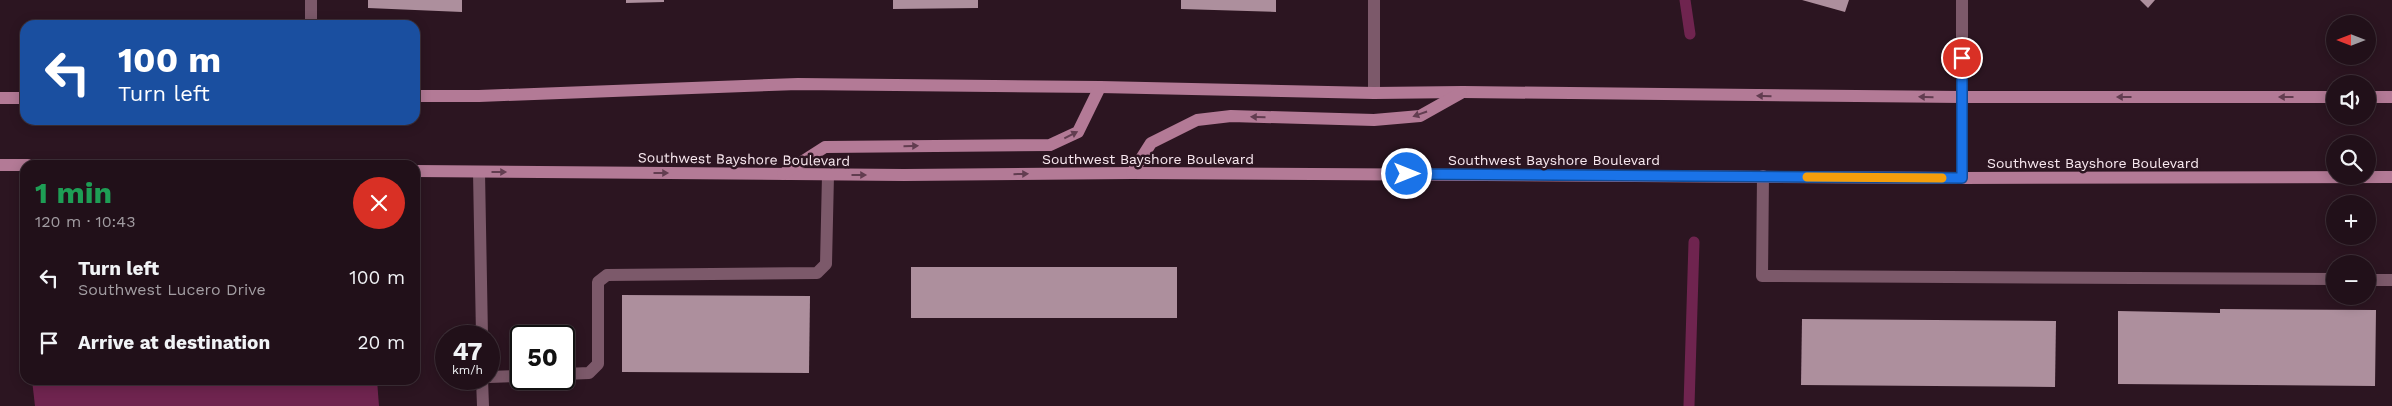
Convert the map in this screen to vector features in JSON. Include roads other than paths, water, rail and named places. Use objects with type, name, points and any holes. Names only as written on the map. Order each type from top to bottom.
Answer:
[{"type":"main road","points":[[420,96],[479,96],[798,84],[1100,87],[1374,93],[1463,92],[1962,97],[2326,97]]},
{"type":"main road","points":[[783,174],[824,147],[1050,144],[1078,132],[1100,87]]},
{"type":"main road","points":[[1132,173],[1151,144],[1197,120],[1232,116],[1374,120],[1420,116],[1463,92]]},
{"type":"main road","points":[[2376,97],[2392,97]]},
{"type":"main road","points":[[0,98],[20,98]]},
{"type":"main road","points":[[0,165],[20,165]]},
{"type":"main road","name":"Southwest Bayshore Boulevard","points":[[420,171],[828,175],[1132,173],[1962,178],[2392,177]]},
{"type":"street","points":[[311,0],[311,20]]},
{"type":"street","points":[[1374,0],[1374,93]]},
{"type":"street","points":[[1962,0],[1962,178]]},
{"type":"street","points":[[479,172],[482,325]]},
{"type":"street","points":[[575,374],[589,373],[598,364],[598,282],[607,275],[817,273],[826,264],[828,175]]},
{"type":"street","points":[[1763,176],[1762,276],[2326,279]]},
{"type":"street","points":[[2376,280],[2392,280]]},
{"type":"street","points":[[482,390],[483,406]]},
{"type":"waterway","points":[[1685,0],[1690,34]]},
{"type":"waterway","points":[[1689,406],[1694,242]]}]
